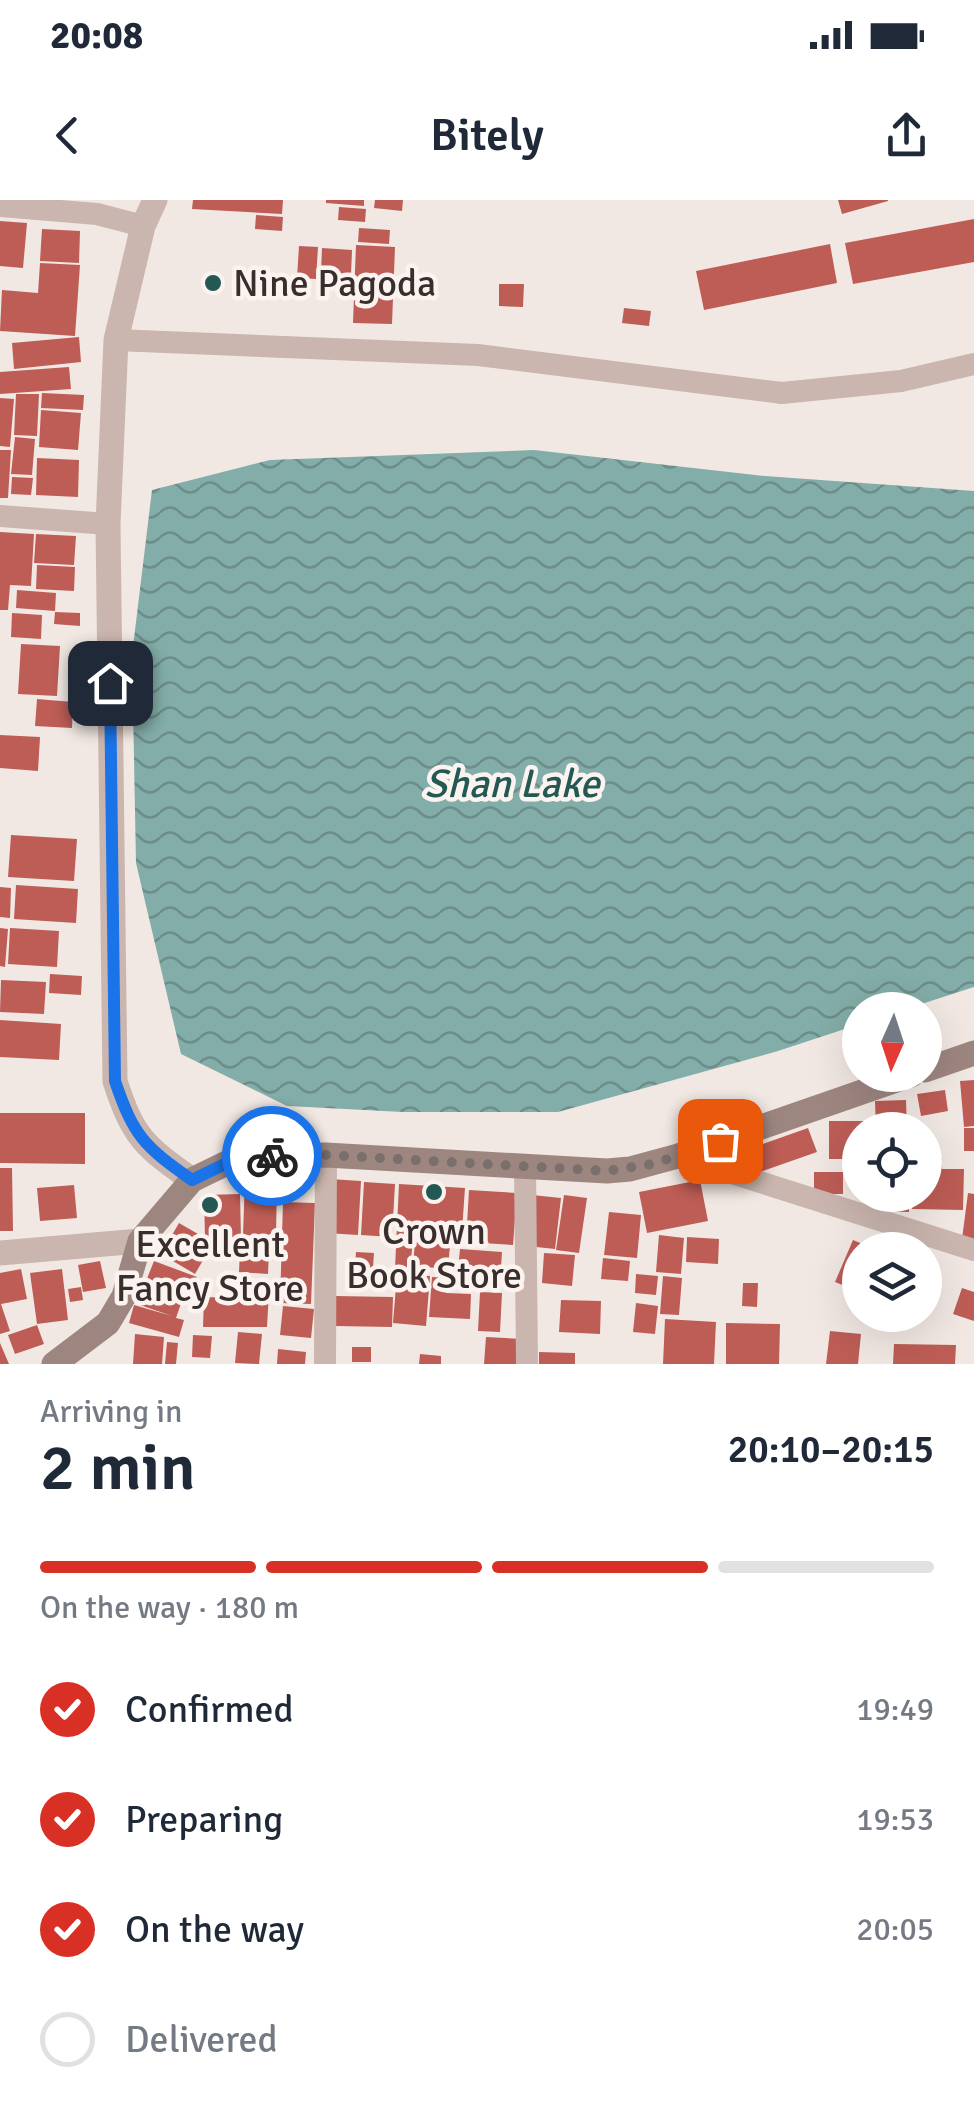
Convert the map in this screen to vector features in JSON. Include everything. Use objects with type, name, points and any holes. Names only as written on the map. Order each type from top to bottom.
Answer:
[{"type":"main road","points":[[942,1064],[974,1053]]},
{"type":"main road","points":[[54,1364],[108,1323],[124,1296],[140,1242],[192,1180],[231,1161],[326,1155],[630,1170],[862,1092]]},
{"type":"street","points":[[155,200],[143,226],[116,340],[108,524],[115,1081],[129,1123],[150,1150],[192,1180]]},
{"type":"street","points":[[0,206],[97,214],[143,226]]},
{"type":"street","points":[[116,340],[478,354],[782,393],[901,381],[974,364]]},
{"type":"street","points":[[0,516],[108,524]]},
{"type":"street","points":[[325,1364],[326,1155]]},
{"type":"street","points":[[678,1156],[974,1250]]},
{"type":"street","points":[[525,1166],[527,1364]]},
{"type":"street","points":[[0,1253],[140,1242]]},
{"type":"water","name":"Shan Lake","points":[[534,450],[765,476],[974,491],[974,987],[942,997],[942,992],[842,992],[842,1030],[558,1112],[403,1112],[287,1106],[181,1054],[136,863],[132,655],[152,490],[270,460]]},
{"type":"building","points":[[193,200],[283,200],[282,214],[192,209]]},
{"type":"building","points":[[364,200],[364,206],[326,203]]},
{"type":"building","points":[[375,200],[403,200],[402,211],[374,208]]},
{"type":"building","points":[[838,200],[888,200],[888,201],[842,214]]},
{"type":"building","points":[[339,207],[366,209],[365,222],[338,220]]},
{"type":"building","points":[[256,215],[283,217],[282,231],[255,229]]},
{"type":"building","points":[[974,219],[974,262],[853,284],[845,243]]},
{"type":"building","points":[[0,221],[27,223],[23,268],[0,266]]},
{"type":"building","points":[[359,228],[390,230],[389,244],[358,242]]},
{"type":"building","points":[[42,229],[80,231],[79,263],[40,261]]},
{"type":"building","points":[[830,244],[837,283],[704,310],[696,271]]},
{"type":"building","points":[[356,245],[395,247],[392,324],[353,323]]},
{"type":"building","points":[[299,246],[318,247],[316,279],[297,278]]},
{"type":"building","points":[[322,248],[352,250],[351,275],[321,273]]},
{"type":"building","points":[[40,263],[80,265],[75,336],[0,331],[2,290],[38,293]]},
{"type":"building","points":[[499,284],[524,284],[523,307],[499,306]]},
{"type":"building","points":[[624,308],[651,311],[649,326],[622,323]]},
{"type":"building","points":[[79,337],[81,362],[14,369],[12,343]]},
{"type":"building","points":[[69,367],[71,389],[0,394],[0,372]]},
{"type":"building","points":[[42,393],[84,395],[83,410],[41,408]]},
{"type":"building","points":[[16,394],[39,394],[37,436],[14,435]]},
{"type":"building","points":[[0,398],[14,399],[10,447],[0,446]]},
{"type":"building","points":[[41,410],[81,413],[78,450],[39,447]]},
{"type":"building","points":[[15,437],[35,439],[32,475],[11,474]]},
{"type":"building","points":[[0,450],[11,450],[8,498],[0,498]]},
{"type":"building","points":[[37,458],[79,460],[78,497],[36,495]]},
{"type":"building","points":[[12,477],[33,478],[31,495],[11,494]]},
{"type":"building","points":[[0,532],[34,534],[31,586],[10,585],[8,610],[0,610]]},
{"type":"building","points":[[36,534],[76,536],[74,565],[34,563]]},
{"type":"building","points":[[37,565],[75,567],[74,591],[36,589]]},
{"type":"building","points":[[17,590],[56,593],[55,611],[16,608]]},
{"type":"building","points":[[55,612],[80,613],[80,626],[54,624]]},
{"type":"building","points":[[12,613],[42,615],[41,639],[11,637]]},
{"type":"building","points":[[21,644],[60,646],[57,696],[18,694]]},
{"type":"building","points":[[37,699],[73,702],[72,728],[35,726]]},
{"type":"building","points":[[0,735],[40,737],[38,771],[0,768]]},
{"type":"building","points":[[11,835],[77,839],[74,881],[8,877]]},
{"type":"building","points":[[16,885],[78,889],[76,923],[14,919]]},
{"type":"building","points":[[0,887],[11,888],[10,918],[0,917]]},
{"type":"building","points":[[0,928],[8,929],[5,967],[0,966]]},
{"type":"building","points":[[10,928],[59,931],[57,967],[8,964]]},
{"type":"building","points":[[50,974],[82,976],[81,995],[49,993]]},
{"type":"building","points":[[1,980],[46,982],[44,1014],[0,1012]]},
{"type":"building","points":[[0,1020],[61,1024],[59,1060],[0,1057]]},
{"type":"building","points":[[974,1080],[974,1126],[964,1127],[960,1081]]},
{"type":"building","points":[[942,1090],[948,1111],[920,1112],[917,1094]]},
{"type":"building","points":[[906,1100],[906,1112],[875,1112],[875,1101]]},
{"type":"building","points":[[0,1113],[85,1113],[85,1164],[0,1163]]},
{"type":"building","points":[[829,1121],[842,1121],[842,1159],[829,1159]]},
{"type":"building","points":[[808,1128],[817,1152],[760,1172],[751,1148]]},
{"type":"building","points":[[964,1128],[974,1128],[974,1151],[964,1151]]},
{"type":"building","points":[[0,1168],[12,1168],[13,1231],[0,1231]]},
{"type":"building","points":[[942,1169],[964,1169],[963,1210],[942,1210]]},
{"type":"building","points":[[814,1172],[842,1172],[842,1194],[814,1194]]},
{"type":"building","points":[[245,1178],[277,1178],[276,1236],[243,1235]]},
{"type":"building","points":[[330,1179],[361,1181],[358,1235],[326,1233]]},
{"type":"building","points":[[700,1180],[708,1221],[647,1233],[639,1192]]},
{"type":"building","points":[[364,1182],[395,1184],[392,1237],[361,1235]]},
{"type":"building","points":[[399,1184],[465,1188],[462,1231],[448,1230],[447,1242],[413,1240],[410,1269],[395,1268]]},
{"type":"building","points":[[74,1185],[77,1218],[40,1221],[37,1188]]},
{"type":"building","points":[[469,1190],[517,1193],[513,1245],[466,1242]]},
{"type":"building","points":[[968,1193],[974,1194],[974,1240],[962,1239]]},
{"type":"building","points":[[240,1194],[241,1238],[205,1238],[204,1195]]},
{"type":"building","points":[[532,1195],[561,1198],[555,1249],[527,1246]]},
{"type":"building","points":[[564,1195],[587,1198],[579,1253],[556,1250]]},
{"type":"building","points":[[283,1202],[315,1203],[311,1304],[280,1303]]},
{"type":"building","points":[[609,1212],[641,1215],[637,1258],[604,1255]]},
{"type":"building","points":[[179,1223],[213,1243],[195,1274],[161,1254]]},
{"type":"building","points":[[659,1235],[684,1238],[681,1274],[656,1272]]},
{"type":"building","points":[[687,1237],[719,1239],[718,1264],[686,1262]]},
{"type":"building","points":[[415,1242],[450,1245],[448,1269],[413,1266]]},
{"type":"building","points":[[240,1249],[269,1251],[268,1274],[239,1272]]},
{"type":"building","points":[[460,1249],[502,1252],[500,1283],[457,1280]]},
{"type":"building","points":[[356,1252],[374,1253],[372,1281],[354,1281]]},
{"type":"building","points":[[544,1253],[575,1255],[572,1286],[542,1283]]},
{"type":"building","points":[[603,1258],[630,1261],[628,1281],[601,1279]]},
{"type":"building","points":[[100,1261],[106,1288],[83,1292],[78,1265]]},
{"type":"building","points":[[154,1261],[197,1277],[192,1294],[185,1292],[176,1318],[184,1320],[179,1337],[129,1323],[134,1305],[172,1316],[137,1304]]},
{"type":"building","points":[[842,1266],[842,1285],[835,1282]]},
{"type":"building","points":[[21,1269],[27,1299],[1,1304],[10,1331],[0,1334],[0,1273]]},
{"type":"building","points":[[62,1269],[68,1320],[37,1324],[30,1273]]},
{"type":"building","points":[[397,1274],[430,1276],[426,1326],[393,1323]]},
{"type":"building","points":[[636,1274],[658,1276],[656,1295],[635,1293]]},
{"type":"building","points":[[663,1276],[682,1278],[679,1315],[660,1314]]},
{"type":"building","points":[[432,1277],[447,1278],[446,1293],[471,1294],[470,1319],[429,1317]]},
{"type":"building","points":[[743,1283],[758,1283],[757,1307],[742,1306]]},
{"type":"building","points":[[81,1287],[83,1300],[70,1302],[68,1289]]},
{"type":"building","points":[[962,1288],[974,1292],[974,1321],[953,1314]]},
{"type":"building","points":[[238,1290],[269,1292],[267,1327],[203,1327],[204,1297],[237,1298]]},
{"type":"building","points":[[480,1292],[502,1293],[500,1332],[478,1331]]},
{"type":"building","points":[[336,1296],[393,1297],[392,1327],[335,1326]]},
{"type":"building","points":[[561,1300],[601,1301],[600,1334],[559,1332]]},
{"type":"building","points":[[636,1303],[658,1306],[655,1334],[633,1332]]},
{"type":"building","points":[[283,1306],[314,1309],[311,1338],[280,1335]]},
{"type":"building","points":[[665,1319],[716,1322],[714,1364],[663,1364]]},
{"type":"building","points":[[726,1323],[780,1324],[779,1364],[726,1364]]},
{"type":"building","points":[[37,1325],[44,1344],[15,1354],[8,1335]]},
{"type":"building","points":[[830,1331],[861,1334],[858,1364],[826,1364]]},
{"type":"building","points":[[238,1332],[262,1334],[259,1364],[235,1363]]},
{"type":"building","points":[[135,1334],[164,1337],[162,1364],[133,1364]]},
{"type":"building","points":[[193,1335],[212,1336],[210,1358],[192,1357]]},
{"type":"building","points":[[486,1337],[522,1339],[521,1364],[484,1364]]},
{"type":"building","points":[[167,1342],[178,1343],[176,1364],[165,1364]]},
{"type":"building","points":[[0,1343],[9,1364],[0,1364]]},
{"type":"building","points":[[894,1344],[956,1345],[955,1364],[893,1364]]},
{"type":"building","points":[[352,1347],[371,1347],[371,1362],[352,1362]]},
{"type":"building","points":[[278,1349],[306,1352],[305,1364],[277,1364]]},
{"type":"building","points":[[539,1352],[575,1353],[575,1364],[539,1364]]},
{"type":"building","points":[[420,1354],[441,1356],[441,1364],[419,1364]]},
{"type":"way so far","points":[[272,1156],[326,1155],[607,1171],[653,1164],[720,1141]]},
{"type":"place","name":"Nine Pagoda","points":[[213,283]]},
{"type":"place","name":"Crown Book Store","points":[[434,1192]]},
{"type":"place","name":"Excellent Fancy Store","points":[[210,1205]]},
{"type":"route","points":[[110,683],[115,1081],[129,1123],[150,1150],[192,1180],[231,1161],[272,1156]]}]
